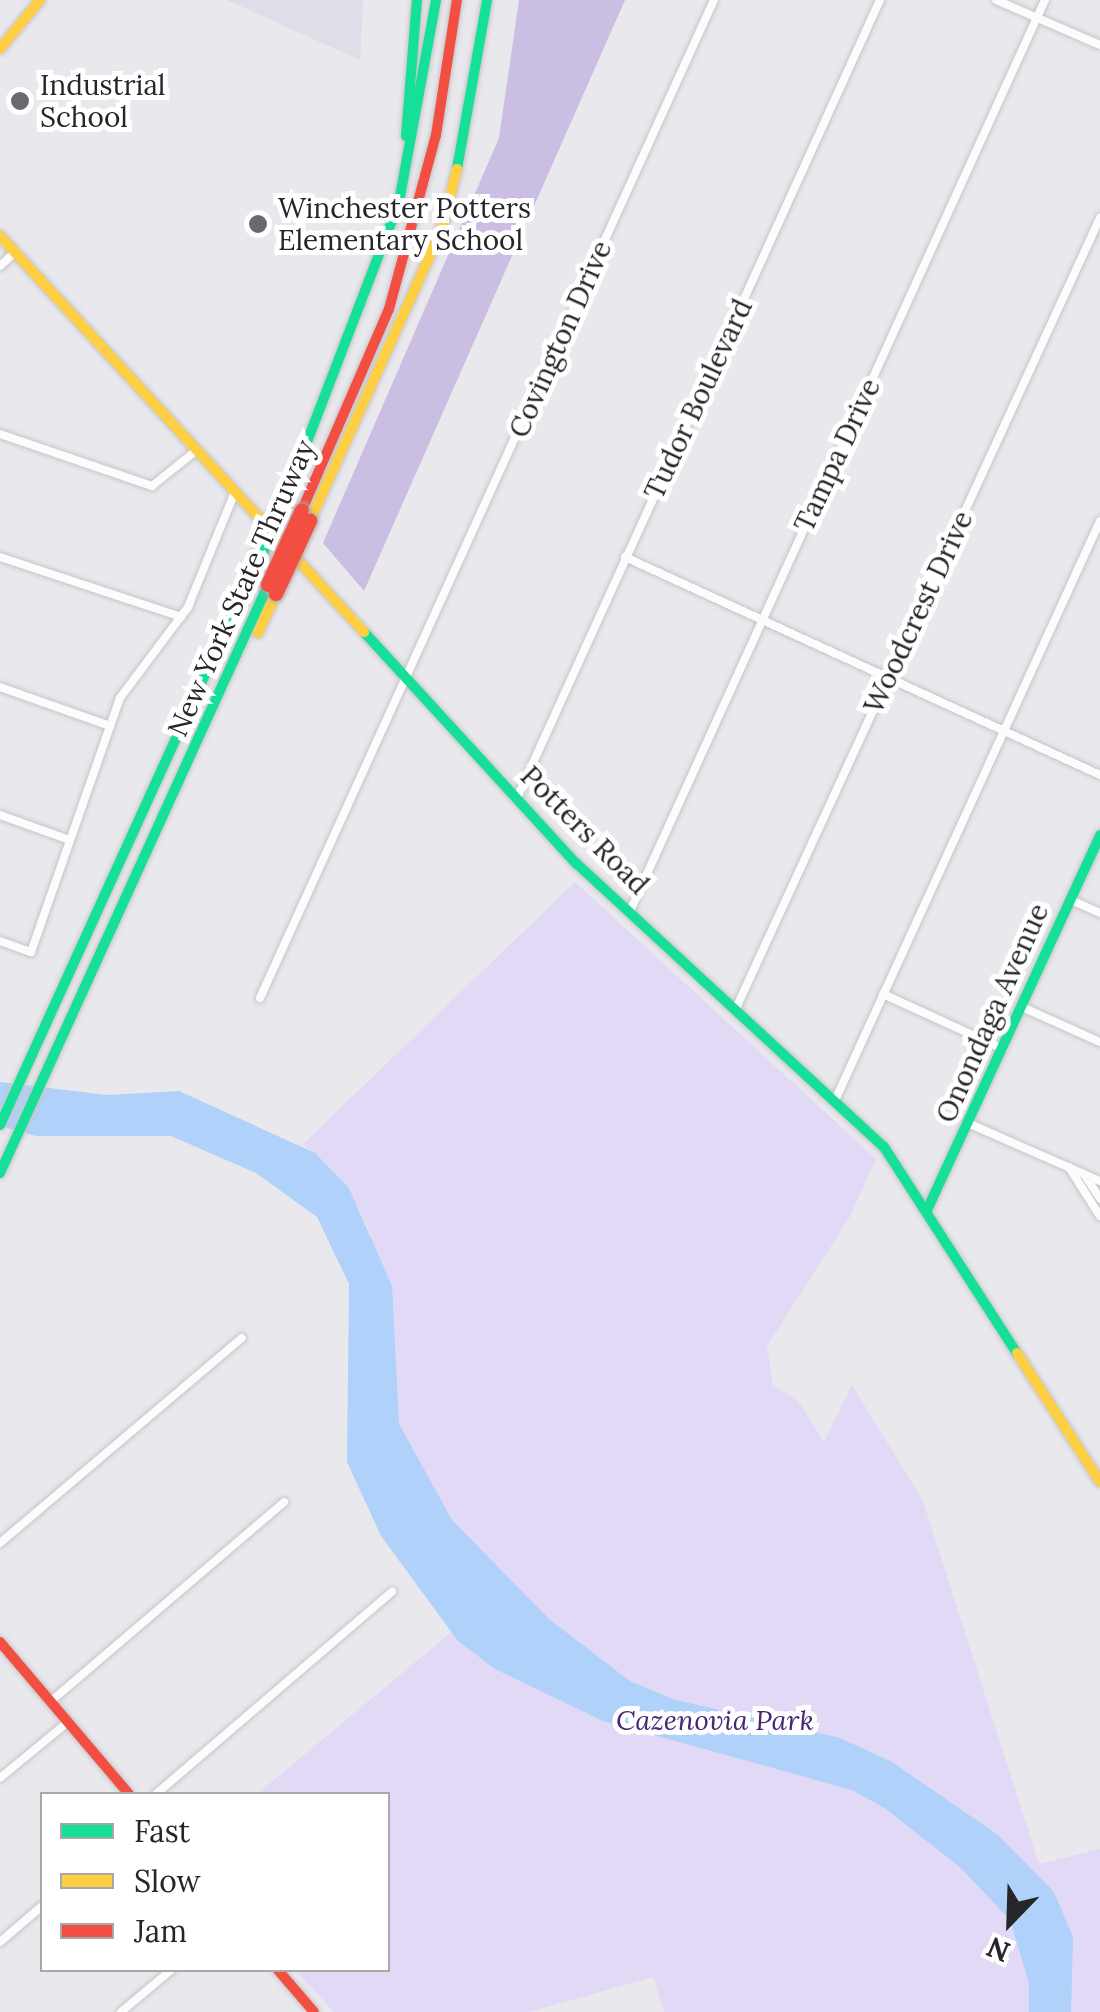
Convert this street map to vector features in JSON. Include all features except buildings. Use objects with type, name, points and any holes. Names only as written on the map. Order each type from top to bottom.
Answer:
[{"type":"main road","points":[[0,48],[40,0]]},
{"type":"main road","points":[[399,202],[417,0]]},
{"type":"main road","name":"New York State Thruway","points":[[0,1125],[287,494],[399,202],[436,0]]},
{"type":"main road","name":"New York State Thruway","points":[[0,1173],[306,516],[394,290],[436,136],[457,0]]},
{"type":"main road","points":[[306,516],[442,228],[476,95],[487,0]]},
{"type":"main road","name":"Potters Road","points":[[0,236],[517,798],[630,911],[837,1096],[927,1210],[1100,1482]]},
{"type":"main road","name":"Onondaga Avenue","points":[[927,1210],[970,1124],[1100,835]]},
{"type":"main road","points":[[0,1642],[127,1792]]},
{"type":"main road","points":[[280,1972],[314,2012]]},
{"type":"street","name":"Covington Drive","points":[[260,998],[714,0]]},
{"type":"street","name":"Tudor Boulevard","points":[[517,798],[880,0]]},
{"type":"street","points":[[996,0],[1100,45]]},
{"type":"street","name":"Tampa Drive","points":[[630,911],[1045,0]]},
{"type":"street","name":"Woodcrest Drive","points":[[737,1006],[1100,218]]},
{"type":"street","points":[[0,266],[14,252]]},
{"type":"street","points":[[0,434],[152,486],[196,450]]},
{"type":"street","points":[[0,941],[31,952],[128,682],[182,617],[235,492]]},
{"type":"street","points":[[837,1096],[1100,521]]},
{"type":"street","points":[[0,557],[182,617]]},
{"type":"street","points":[[626,557],[1100,775]]},
{"type":"street","points":[[0,687],[110,726]]},
{"type":"street","points":[[0,815],[70,840]]},
{"type":"street","points":[[1071,900],[1100,913]]},
{"type":"street","points":[[883,994],[1003,1049]]},
{"type":"street","points":[[1022,1008],[1100,1042]]},
{"type":"street","points":[[970,1124],[1100,1181]]},
{"type":"street","points":[[1069,1167],[1100,1216]]},
{"type":"street","points":[[1084,1174],[1100,1199]]},
{"type":"street","points":[[0,1543],[242,1338]]},
{"type":"street","points":[[50,1702],[284,1502]]},
{"type":"street","points":[[158,1792],[392,1592]]},
{"type":"street","points":[[0,1778],[68,1722]]},
{"type":"street","points":[[0,1942],[40,1908]]},
{"type":"street","points":[[121,2012],[169,1972]]},
{"type":"shaded area","points":[[227,0],[363,0],[360,60]]},
{"type":"shaded area","points":[[519,0],[625,0],[364,591],[323,543],[499,138]]},
{"type":"green space","name":"Cazenovia Park","points":[[575,882],[876,1159],[849,1218],[767,1346],[773,1385],[798,1401],[824,1442],[852,1385],[923,1501],[1039,1864],[1100,1849],[1100,2012],[664,2012],[653,1977],[529,2012],[334,2012],[297,1972],[390,1972],[390,1792],[259,1792],[467,1619],[388,1417],[370,1233],[349,1188],[303,1144]]},
{"type":"water","points":[[0,1082],[107,1095],[179,1091],[315,1153],[349,1188],[392,1286],[399,1424],[452,1520],[550,1620],[630,1681],[672,1699],[840,1738],[892,1762],[998,1835],[1054,1892],[1073,1937],[1071,2012],[1029,2012],[1029,1983],[1010,1920],[961,1868],[886,1809],[852,1790],[603,1721],[495,1669],[458,1641],[381,1536],[347,1462],[349,1284],[317,1217],[256,1173],[171,1136],[36,1136],[0,1126]]},
{"type":"traffic: fast","points":[[406,136],[417,0]]},
{"type":"traffic: fast","points":[[287,494],[399,202],[436,0]]},
{"type":"traffic: fast","points":[[457,169],[487,0]]},
{"type":"traffic: fast","points":[[253,569],[287,494]]},
{"type":"traffic: fast","points":[[0,1125],[253,569]]},
{"type":"traffic: fast","points":[[0,1173],[268,585]]},
{"type":"traffic: fast","points":[[364,632],[576,863],[884,1147],[1017,1353]]},
{"type":"traffic: fast","points":[[927,1210],[1100,835]]},
{"type":"traffic: slow","points":[[0,49],[40,0]]},
{"type":"traffic: slow","points":[[310,521],[442,228],[457,169]]},
{"type":"traffic: slow","points":[[0,236],[364,632]]},
{"type":"traffic: slow","points":[[258,633],[276,594]]},
{"type":"traffic: slow","points":[[1017,1353],[1100,1482]]},
{"type":"traffic: jam","points":[[302,510],[389,309],[436,135],[457,0]]},
{"type":"traffic: jam","points":[[268,585],[302,510]]},
{"type":"traffic: jam","points":[[276,594],[310,521]]},
{"type":"traffic: jam","points":[[0,1642],[127,1792]]},
{"type":"traffic: jam","points":[[280,1972],[314,2012]]},
{"type":"place","name":"Industrial School","points":[[20,101]]},
{"type":"place","name":"Winchester Potters Elementary School","points":[[258,224]]}]
